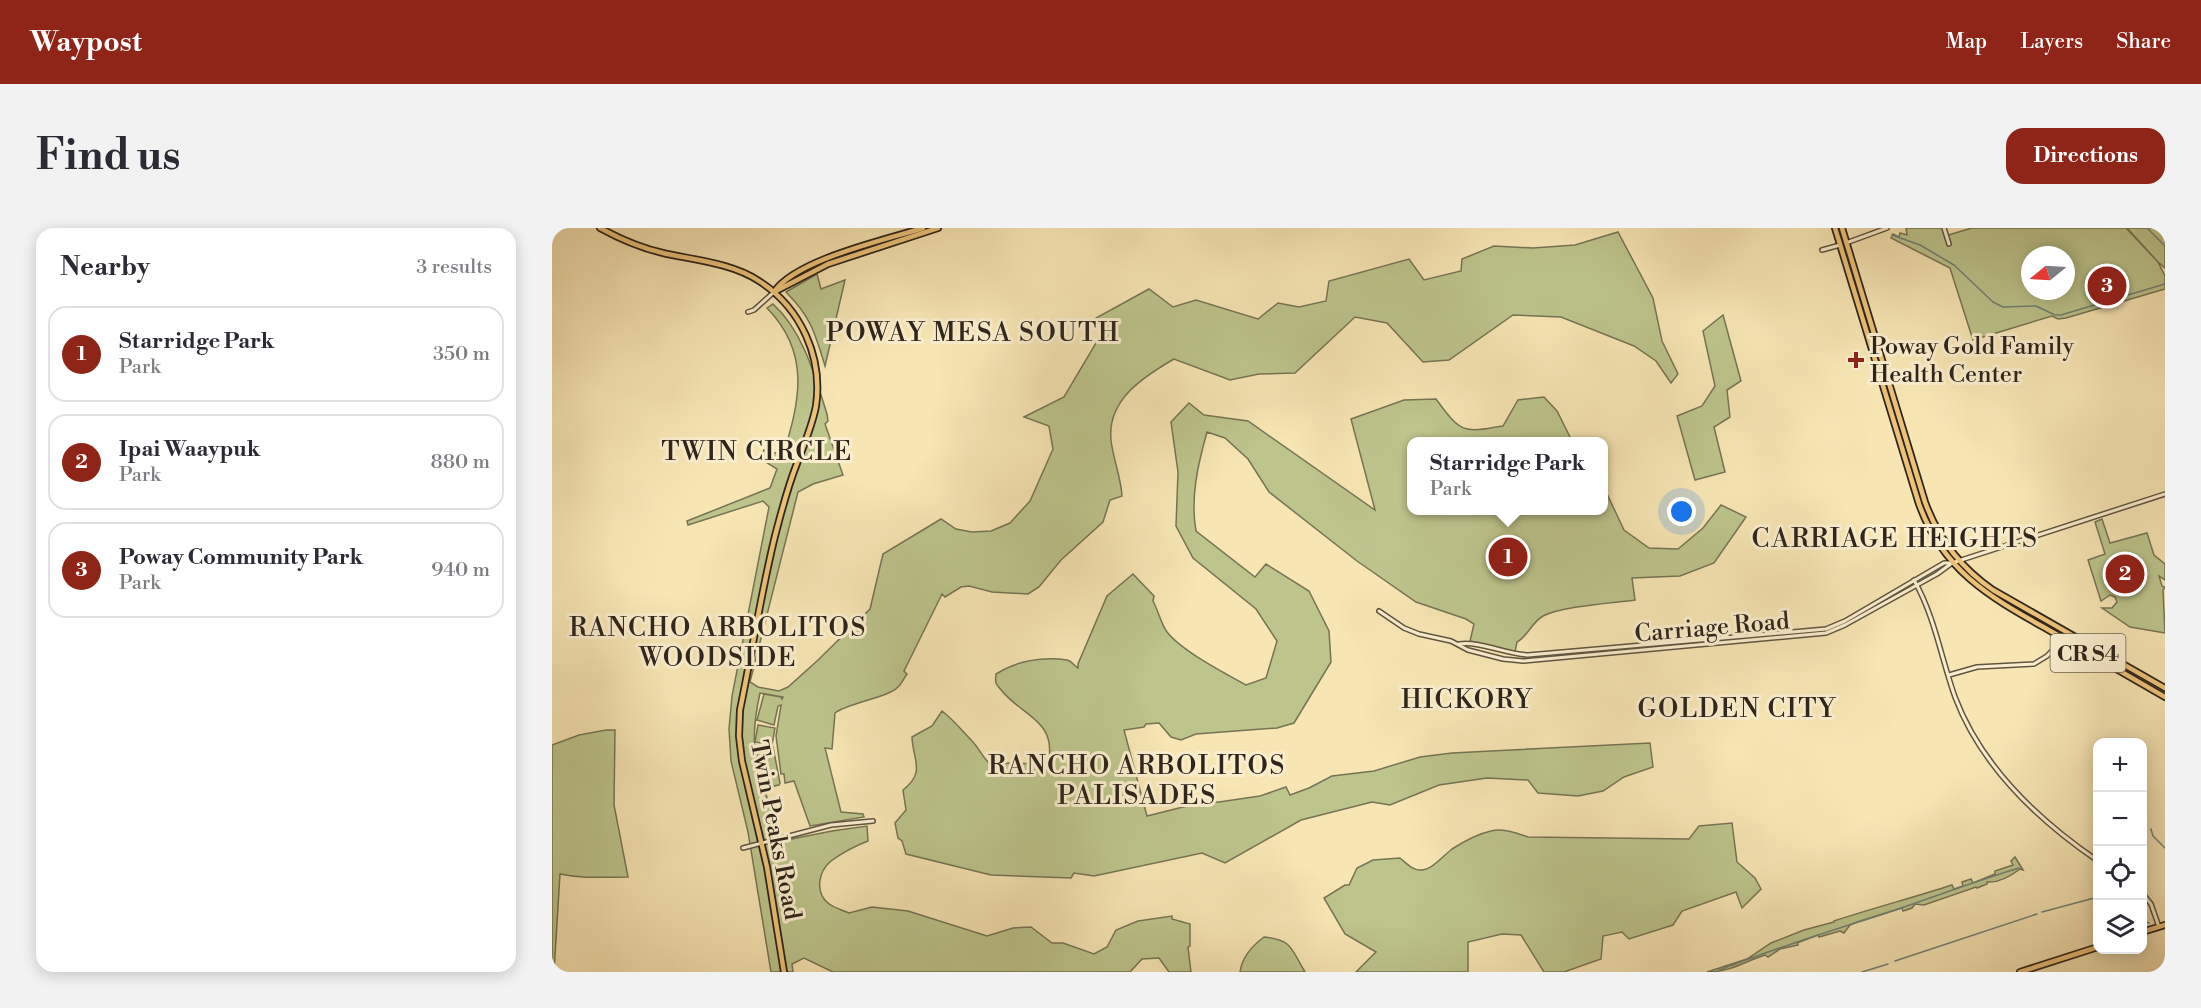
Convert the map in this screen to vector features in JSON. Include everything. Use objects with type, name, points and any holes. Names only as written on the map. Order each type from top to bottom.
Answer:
[{"type":"main road","name":"Twin Peaks Road","points":[[600,228],[646,248],[747,274],[774,292],[797,317],[811,345],[816,370],[817,393],[811,425],[789,485],[771,551],[740,710],[741,761],[762,842],[784,972]]},
{"type":"main road","points":[[774,292],[788,277],[807,266],[923,228]]},
{"type":"main road","points":[[774,292],[820,267],[938,228]]},
{"type":"main road","name":"CR S4","points":[[1835,228],[1922,513],[1934,537],[1952,563],[1985,593],[2165,697]]},
{"type":"main road","name":"CR S4","points":[[1842,228],[1928,510],[1940,534],[1959,560],[1987,586],[2165,688]]},
{"type":"main road","points":[[1863,319],[1869,318]]},
{"type":"main road","points":[[1874,355],[1878,356],[1885,370]]},
{"type":"main road","points":[[2147,931],[2165,925]]},
{"type":"main road","points":[[2020,972],[2093,947]]},
{"type":"street","points":[[1822,250],[1887,228]]},
{"type":"street","points":[[1944,228],[1949,244]]},
{"type":"street","points":[[748,312],[754,310],[774,292]]},
{"type":"street","name":"Carriage Road","points":[[1379,611],[1410,631],[1514,661],[1537,656],[1821,634],[1838,629],[1959,560],[2165,494]]},
{"type":"street","name":"Carriage Road","points":[[1792,635],[1833,626],[1944,563],[1952,563]]},
{"type":"street","points":[[1914,580],[1932,619],[1948,675],[1965,720],[1993,765],[2052,828],[2093,858]]},
{"type":"street","points":[[1948,675],[1977,667],[2034,664],[2048,656],[2069,633]]},
{"type":"street","name":"Carriage Road","points":[[1459,644],[1469,643],[1512,654],[1537,656]]},
{"type":"street","points":[[1487,655],[1489,648]]},
{"type":"street","points":[[743,848],[831,825],[873,821]]},
{"type":"street","points":[[2147,899],[2159,927]]},
{"type":"green space","points":[[1906,228],[1942,228],[1945,236],[1972,228],[2126,228],[2158,262],[2165,276],[2165,289],[2066,318],[2058,319],[2052,316],[1973,340],[1950,268],[1891,238],[1893,234],[1899,237],[1900,233],[1907,235]]},
{"type":"green space","points":[[2127,228],[2161,228],[2165,232],[2165,268]]},
{"type":"green space","points":[[1618,232],[1653,298],[1662,341],[1678,374],[1671,383],[1656,361],[1634,346],[1561,317],[1513,315],[1449,360],[1423,362],[1387,323],[1355,317],[1295,373],[1259,374],[1230,380],[1174,359],[1139,382],[1121,402],[1111,426],[1112,447],[1122,496],[1110,500],[1103,522],[1061,560],[1039,587],[1028,594],[992,592],[969,586],[961,587],[945,597],[942,594],[904,671],[907,674],[899,686],[887,694],[835,713],[832,749],[825,748],[841,812],[863,814],[864,817],[810,826],[794,781],[785,783],[784,774],[781,774],[776,736],[781,705],[778,706],[774,725],[757,720],[764,694],[782,699],[783,697],[760,693],[754,731],[755,753],[760,790],[765,791],[777,832],[769,834],[771,843],[867,826],[868,841],[835,858],[823,871],[820,882],[821,893],[830,905],[849,913],[872,907],[908,911],[987,936],[1013,928],[1031,927],[1052,943],[1063,943],[1094,954],[1107,947],[1116,930],[1138,921],[1172,916],[1172,919],[1190,924],[1190,946],[1188,947],[1191,972],[1169,972],[1159,958],[1142,959],[1130,972],[833,972],[804,958],[792,964],[793,972],[771,972],[748,832],[731,761],[729,729],[732,696],[769,507],[763,501],[688,525],[687,521],[770,488],[777,469],[761,459],[764,450],[783,455],[794,416],[798,378],[796,360],[790,342],[781,325],[767,308],[773,304],[783,315],[807,355],[827,414],[828,421],[825,424],[843,475],[813,484],[798,492],[750,682],[758,687],[779,691],[788,687],[817,661],[870,609],[883,554],[941,519],[956,529],[972,532],[991,531],[1010,523],[1030,501],[1053,449],[1049,426],[1024,417],[1064,397],[1102,333],[1096,318],[1149,289],[1173,307],[1196,300],[1258,319],[1278,303],[1299,307],[1326,301],[1329,281],[1409,259],[1424,280],[1461,271],[1462,259],[1494,246],[1533,248],[1575,245]]},
{"type":"green space","points":[[817,274],[821,289],[845,280],[825,366],[807,318],[786,292]]},
{"type":"green space","points":[[1723,315],[1741,381],[1727,390],[1730,417],[1714,427],[1725,472],[1695,480],[1677,416],[1702,406],[1715,386],[1703,331]]},
{"type":"green space","points":[[1544,397],[1557,411],[1570,437],[1407,437],[1407,515],[1608,515],[1608,496],[1624,530],[1649,548],[1678,549],[1703,528],[1721,505],[1746,517],[1714,563],[1680,576],[1632,578],[1635,600],[1574,607],[1543,616],[1517,642],[1515,652],[1470,641],[1474,624],[1466,619],[1416,602],[1357,561],[1269,492],[1248,459],[1225,438],[1207,432],[1194,494],[1196,531],[1255,577],[1266,564],[1309,591],[1329,631],[1331,662],[1294,723],[1277,728],[1196,734],[1181,740],[1171,737],[1159,723],[1124,730],[1147,816],[1203,802],[1260,796],[1286,787],[1290,795],[1332,776],[1374,771],[1420,757],[1452,753],[1650,743],[1653,767],[1624,777],[1603,791],[1578,796],[1538,793],[1528,780],[1487,778],[1439,785],[1390,805],[1372,802],[1301,820],[1225,863],[1202,853],[1094,876],[1074,873],[1071,878],[991,875],[906,854],[902,841],[898,838],[895,823],[906,810],[903,790],[910,784],[916,772],[912,737],[932,726],[942,711],[973,742],[991,765],[1040,764],[1049,758],[1047,735],[1042,726],[1001,690],[996,683],[996,674],[1012,666],[1039,659],[1067,660],[1078,668],[1107,596],[1133,574],[1154,596],[1153,601],[1165,629],[1183,647],[1246,685],[1266,678],[1277,641],[1256,609],[1193,558],[1176,526],[1178,472],[1171,422],[1189,403],[1204,415],[1248,421],[1375,510],[1351,419],[1404,400],[1436,399],[1457,424],[1464,428],[1479,430],[1503,426],[1518,400]]},
{"type":"green space","points":[[2102,519],[2110,543],[2147,533],[2154,555],[2165,564],[2165,580],[2159,576],[2162,586],[2165,587],[2163,590],[2165,633],[2130,627],[2102,608],[2112,608],[2117,602],[2115,597],[2110,595],[2101,601],[2088,560],[2105,554],[2095,522]]},
{"type":"green space","points":[[758,725],[775,728],[772,745],[755,742]]},
{"type":"green space","points":[[615,730],[614,805],[628,877],[586,877],[560,874],[554,972],[552,972],[552,745],[579,735]]},
{"type":"green space","points":[[773,747],[780,783],[763,788],[756,751]]},
{"type":"green space","points":[[1732,823],[1737,862],[1755,878],[1761,889],[1742,908],[1736,892],[1682,911],[1673,925],[1629,939],[1622,932],[1603,936],[1601,959],[1564,972],[1544,972],[1521,935],[1502,934],[1468,942],[1468,972],[1356,972],[1376,952],[1345,934],[1324,898],[1345,885],[1349,885],[1357,868],[1373,860],[1400,858],[1414,869],[1424,870],[1452,849],[1475,836],[1496,830],[1528,837],[1689,839],[1699,826]]},
{"type":"green space","points":[[2015,857],[2023,870],[2020,869],[2000,880],[1987,882],[1977,888],[1924,905],[1915,904],[1912,908],[1903,911],[1902,908],[1857,922],[1850,925],[1844,933],[1840,931],[1819,937],[1818,935],[1797,943],[1798,945],[1780,949],[1768,957],[1765,955],[1730,968],[1707,972],[1747,959],[1771,943],[1804,930],[1952,885],[1954,889],[1963,886],[1962,882],[1971,879],[1973,883],[1995,874],[1995,871],[2013,865],[2011,861]]},
{"type":"green space","points":[[1264,937],[1286,943],[1305,972],[1240,972],[1248,952]]},
{"type":"waterway","points":[[2147,228],[2165,246]]},
{"type":"waterway","points":[[1892,235],[1920,245],[1954,265],[1993,302],[2003,307],[2036,306],[2055,315],[2061,315],[2165,284]]},
{"type":"waterway","points":[[2151,829],[2153,836],[2165,848]]},
{"type":"waterway","points":[[1719,970],[2019,868]]},
{"type":"waterway","points":[[2042,912],[2093,898]]},
{"type":"waterway","points":[[1895,961],[2037,914]]},
{"type":"waterway","points":[[1862,972],[1888,964]]},
{"type":"place","name":"Poway Community Park","points":[[2107,286]]},
{"type":"place","name":"Poway Gold Family Health Center","points":[[1856,360]]},
{"type":"place","name":"Starridge Park","points":[[1508,557]]},
{"type":"place","name":"Ipai Waaypuk","points":[[2125,574]]},
{"type":"district","name":"POWAY MESA SOUTH","points":[[973,332]]},
{"type":"district","name":"TWIN CIRCLE","points":[[757,451]]},
{"type":"district","name":"CARRIAGE HEIGHTS","points":[[1895,538]]},
{"type":"district","name":"RANCHO ARBOLITOS WOODSIDE","points":[[718,642]]},
{"type":"district","name":"HICKORY","points":[[1467,699]]},
{"type":"district","name":"GOLDEN CITY","points":[[1737,708]]},
{"type":"district","name":"RANCHO ARBOLITOS PALISADES","points":[[1137,780]]}]
